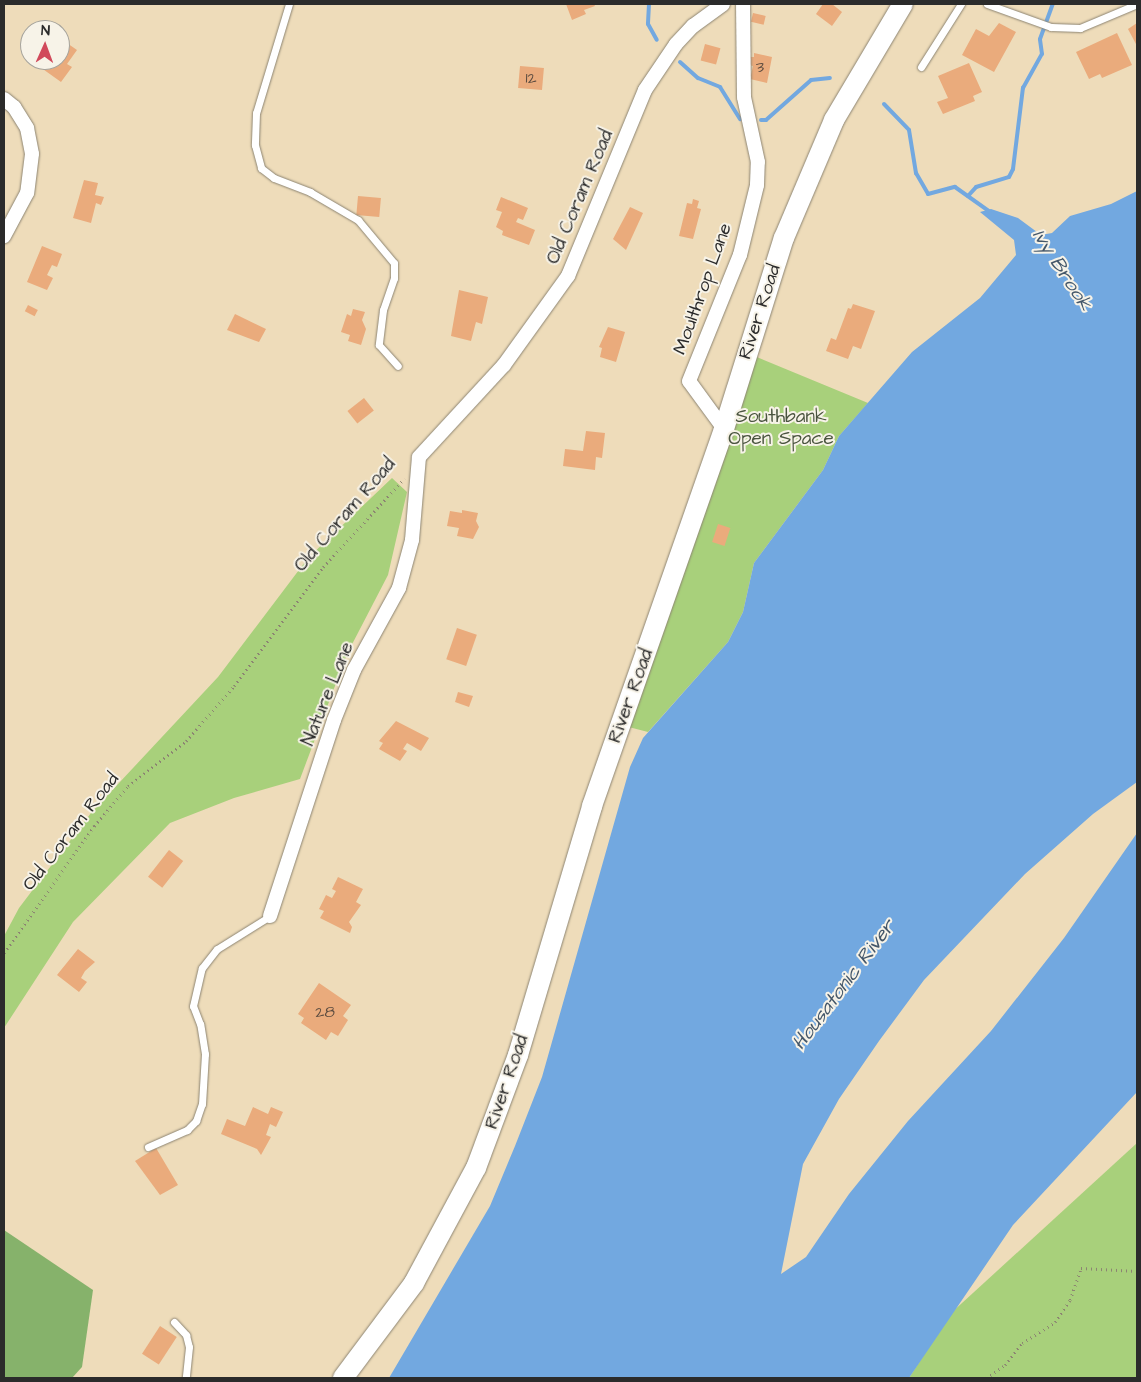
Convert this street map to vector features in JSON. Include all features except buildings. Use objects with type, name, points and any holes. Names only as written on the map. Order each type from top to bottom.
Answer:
[{"type":"main road","name":"River Road","points":[[343,1378],[414,1283],[476,1168],[518,1055],[592,806],[724,428],[784,238],[808,177],[854,84],[903,4]]},
{"type":"street","name":"Old Coram Road","points":[[419,457],[505,363],[568,276],[649,84],[659,65],[688,32],[723,4]]},
{"type":"street","name":"Moulthrop Lane","points":[[724,428],[689,381],[740,255],[757,185],[758,162],[744,97],[743,4]]},
{"type":"street","points":[[4,99],[27,128],[32,154],[26,193],[4,236]]},
{"type":"street","name":"Nature Lane","points":[[270,916],[338,712],[354,670],[399,588],[412,540],[419,457]]},
{"type":"lane","points":[[289,4],[256,113],[255,145],[261,168],[274,178],[310,192],[358,220],[394,263],[394,278],[383,310],[379,345],[398,366]]},
{"type":"lane","points":[[920,67],[961,4]]},
{"type":"lane","points":[[987,4],[1022,19],[1051,27],[1080,28],[1137,4]]},
{"type":"lane","points":[[148,1147],[187,1130],[196,1120],[202,1104],[205,1054],[200,1024],[193,1006],[202,968],[217,949],[270,916]]},
{"type":"lane","points":[[174,1322],[186,1335],[189,1347],[186,1378]]},
{"type":"path","name":"Old Coram Road","points":[[4,953],[94,826],[128,786],[186,741],[234,686],[323,567],[360,525],[395,492],[419,457]]},
{"type":"path","points":[[986,1378],[1005,1365],[1022,1343],[1055,1322],[1070,1300],[1081,1268],[1137,1271]]},
{"type":"green space","name":"Southbank Open Space","points":[[747,353],[868,403],[839,436],[823,470],[754,563],[743,612],[728,642],[648,732],[621,725]]},
{"type":"green space","points":[[392,478],[407,492],[388,575],[347,654],[300,779],[234,798],[170,823],[73,922],[4,1028],[4,936],[19,908],[91,813],[218,677],[308,558]]},
{"type":"green space","points":[[1137,1143],[1137,1378],[909,1378],[950,1314]]},
{"type":"green space","points":[[4,1230],[93,1290],[82,1367],[72,1378],[4,1378]]},
{"type":"water","name":"Housatonic River","points":[[1137,191],[1137,782],[1093,814],[1025,874],[924,980],[879,1041],[839,1099],[803,1164],[781,1274],[806,1257],[849,1194],[908,1121],[991,1031],[1064,938],[1137,833],[1137,1092],[1013,1225],[909,1378],[389,1378],[490,1206],[515,1146],[542,1077],[630,767],[643,738],[728,642],[743,612],[754,563],[823,470],[839,436],[912,352],[980,298],[1016,255],[1014,240],[980,212],[991,209],[1018,218],[1041,235],[1052,233],[1070,216],[1111,204]]},
{"type":"waterway","points":[[649,4],[648,24],[657,40]]},
{"type":"waterway","name":"Ivy Brook","points":[[968,196],[976,187],[1009,177],[1013,169],[1023,88],[1042,54],[1040,39],[1053,4]]},
{"type":"waterway","points":[[680,62],[698,78],[720,87],[740,119]]},
{"type":"waterway","points":[[761,120],[766,120],[811,80],[830,78]]},
{"type":"waterway","points":[[884,104],[909,130],[916,173],[928,194],[955,187],[990,212]]}]
